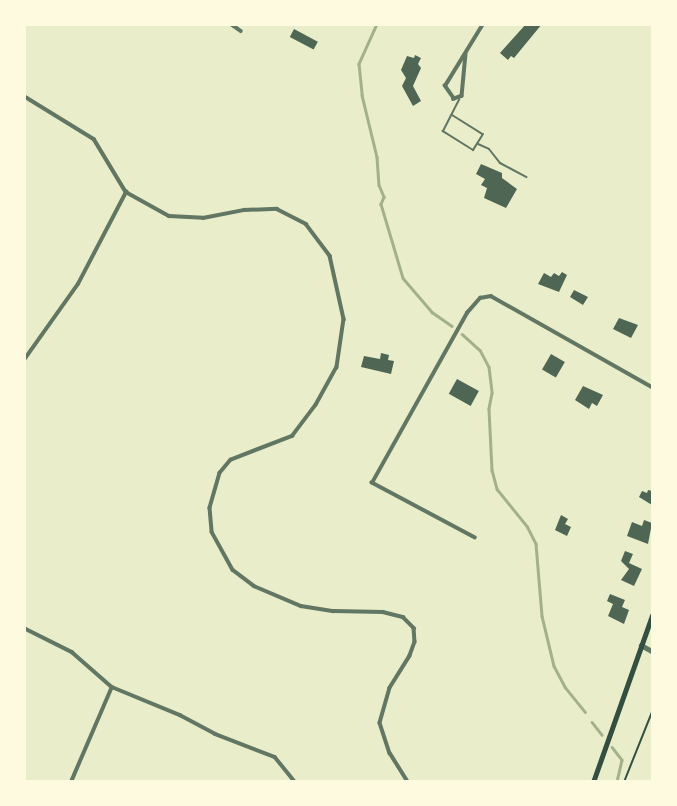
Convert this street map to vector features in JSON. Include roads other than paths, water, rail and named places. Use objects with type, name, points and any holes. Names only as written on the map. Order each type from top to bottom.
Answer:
[{"type":"main road","points":[[593,782],[653,615]]},
{"type":"street","points":[[231,24],[241,31]]},
{"type":"street","points":[[466,54],[465,86],[458,99],[450,95],[445,86],[483,24]]},
{"type":"street","points":[[24,96],[94,139],[126,192],[169,216],[203,218],[244,210],[277,209],[306,224],[330,256],[344,319],[337,367],[316,405],[293,436],[231,460],[220,472],[211,508],[212,532],[233,570],[254,586],[301,606],[334,611],[383,612],[403,617],[414,628],[410,656],[390,688],[380,723],[390,753],[408,782]]},
{"type":"street","points":[[24,360],[78,284],[126,192]]},
{"type":"street","points":[[475,538],[372,483],[467,313],[480,298],[491,296],[653,387]]},
{"type":"street","points":[[24,628],[72,652],[113,687],[232,741],[275,757],[295,782]]},
{"type":"street","points":[[642,645],[653,651]]},
{"type":"street","points":[[71,782],[113,687]]},
{"type":"lane","points":[[452,115],[483,134],[473,150],[443,131],[458,99]]},
{"type":"lane","points":[[477,143],[489,149],[500,163],[526,177]]},
{"type":"waterway","points":[[377,24],[359,64],[362,95],[377,157],[379,185],[384,197],[381,204],[403,278],[432,312],[452,326]]},
{"type":"waterway","points":[[462,334],[480,350],[489,367],[492,393],[489,409],[492,470],[497,489],[527,526],[536,544],[542,616],[554,666],[565,687],[585,712]]},
{"type":"waterway","points":[[592,722],[602,735]]},
{"type":"waterway","points":[[612,747],[622,760],[617,782]]}]
